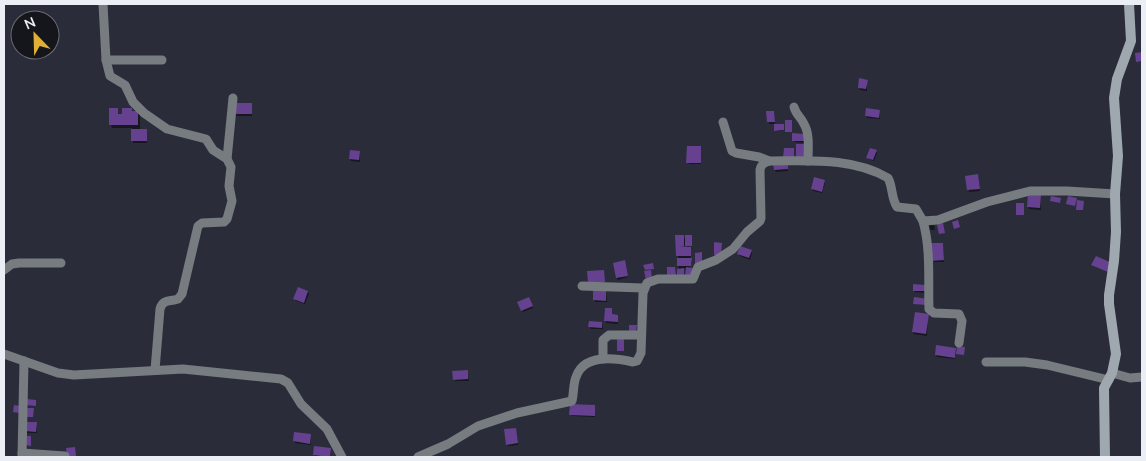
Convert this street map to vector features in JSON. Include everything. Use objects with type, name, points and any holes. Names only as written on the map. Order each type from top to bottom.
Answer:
[{"type":"street","points":[[103,4],[106,60],[110,76],[124,85],[133,102],[144,114],[167,129],[206,139],[213,150],[227,159],[231,167],[229,186],[232,201],[231,208],[224,222],[202,223],[196,229],[182,294],[178,298],[165,301],[160,309],[156,370]]},
{"type":"street","points":[[1105,457],[1104,388],[1111,377],[1116,354],[1109,304],[1115,245],[1115,194],[1118,148],[1114,98],[1117,78],[1131,41],[1130,4]]},
{"type":"street","points":[[106,60],[162,60]]},
{"type":"street","points":[[227,159],[233,98]]},
{"type":"street","points":[[794,107],[796,114],[803,121],[807,130],[808,161]]},
{"type":"street","points":[[723,122],[732,151],[736,154],[759,157],[769,161]]},
{"type":"street","points":[[418,457],[448,444],[478,426],[517,413],[572,401],[575,378],[588,363],[603,359],[637,361],[641,353],[644,288],[647,283],[653,280],[693,279],[698,267],[716,260],[736,246],[761,218],[760,170],[764,162],[808,161],[851,164],[888,178],[897,207],[916,209],[923,221],[929,256],[929,309],[934,313],[952,312],[959,314],[962,321],[959,343]]},
{"type":"street","points":[[923,221],[938,220],[987,202],[1030,191],[1115,194]]},
{"type":"street","points":[[4,270],[12,264],[19,263],[61,263]]},
{"type":"street","points":[[582,286],[644,288]]},
{"type":"street","points":[[603,359],[603,340],[609,335],[641,335]]},
{"type":"street","points":[[4,354],[58,373],[74,375],[156,370],[194,370],[281,379],[288,384],[301,404],[327,429],[342,457]]},
{"type":"street","points":[[24,361],[22,455],[65,456]]},
{"type":"street","points":[[986,362],[1040,364],[1111,377],[1142,377]]},
{"type":"building","points":[[1142,52],[1142,61],[1136,62],[1135,53]]},
{"type":"building","points":[[859,78],[868,80],[866,89],[858,88]]},
{"type":"building","points":[[234,103],[252,103],[252,114],[234,114]]},
{"type":"building","points":[[109,108],[118,108],[118,114],[122,114],[122,108],[132,108],[132,111],[138,111],[138,125],[109,125]]},
{"type":"building","points":[[866,108],[880,110],[879,118],[865,116]]},
{"type":"building","points":[[766,111],[774,111],[775,122],[767,122]]},
{"type":"building","points":[[785,120],[792,120],[792,132],[785,132]]},
{"type":"building","points":[[774,124],[784,124],[784,130],[774,131]]},
{"type":"building","points":[[131,129],[147,129],[147,141],[131,141]]},
{"type":"building","points":[[792,133],[805,134],[804,141],[792,141]]},
{"type":"building","points":[[796,144],[805,144],[804,158],[796,158]]},
{"type":"building","points":[[687,146],[701,146],[701,163],[686,163]]},
{"type":"building","points":[[784,148],[794,148],[794,158],[783,158]]},
{"type":"building","points":[[870,148],[877,150],[873,160],[866,158]]},
{"type":"building","points":[[350,150],[360,151],[359,160],[349,159]]},
{"type":"building","points":[[773,163],[788,163],[788,169],[774,170]]},
{"type":"building","points":[[978,174],[980,189],[967,190],[965,176]]},
{"type":"building","points":[[814,177],[825,180],[822,192],[811,189]]},
{"type":"building","points":[[1028,194],[1041,195],[1040,208],[1027,207]]},
{"type":"building","points":[[1051,196],[1061,198],[1060,203],[1050,201]]},
{"type":"building","points":[[1068,196],[1077,198],[1075,206],[1066,204]]},
{"type":"building","points":[[1077,200],[1084,201],[1083,210],[1076,210]]},
{"type":"building","points":[[1016,203],[1024,203],[1024,215],[1016,215]]},
{"type":"building","points":[[958,220],[960,227],[954,229],[952,222]]},
{"type":"building","points":[[943,223],[945,233],[939,234],[937,225]]},
{"type":"building","points":[[675,235],[684,235],[684,246],[680,246],[691,247],[691,256],[676,256]]},
{"type":"building","points":[[685,235],[692,235],[692,246],[685,246]]},
{"type":"building","points":[[714,242],[722,243],[721,255],[714,255]]},
{"type":"building","points":[[931,243],[943,243],[944,260],[931,261]]},
{"type":"building","points":[[740,246],[752,250],[749,258],[737,254]]},
{"type":"building","points":[[702,252],[702,264],[695,264],[695,253]]},
{"type":"building","points":[[1096,256],[1112,263],[1108,272],[1091,265]]},
{"type":"building","points":[[677,258],[692,258],[691,266],[677,266]]},
{"type":"building","points":[[625,260],[628,276],[616,278],[613,263]]},
{"type":"building","points":[[653,263],[654,269],[645,270],[643,265]]},
{"type":"building","points":[[667,267],[675,267],[676,276],[667,277]]},
{"type":"building","points":[[686,267],[693,268],[692,278],[685,278]]},
{"type":"building","points":[[684,268],[684,276],[677,277],[677,269]]},
{"type":"building","points":[[604,270],[605,282],[588,283],[587,271]]},
{"type":"building","points":[[651,270],[652,279],[646,280],[644,271]]},
{"type":"building","points":[[913,284],[926,285],[926,291],[913,291]]},
{"type":"building","points":[[298,287],[308,291],[304,303],[293,299]]},
{"type":"building","points":[[593,289],[606,290],[606,301],[593,300]]},
{"type":"building","points":[[529,297],[533,306],[521,311],[517,302]]},
{"type":"building","points":[[914,297],[928,299],[927,305],[913,304]]},
{"type":"building","points":[[605,308],[612,308],[612,314],[618,315],[618,322],[604,321]]},
{"type":"building","points":[[915,312],[929,314],[926,334],[912,332]]},
{"type":"building","points":[[589,321],[602,322],[602,328],[588,327]]},
{"type":"building","points":[[629,325],[637,325],[636,332],[629,332]]},
{"type":"building","points":[[617,336],[624,336],[624,351],[617,351]]},
{"type":"building","points":[[936,345],[956,348],[955,358],[935,355]]},
{"type":"building","points":[[957,346],[965,347],[964,355],[956,354]]},
{"type":"building","points":[[468,370],[468,379],[453,380],[452,371]]},
{"type":"building","points":[[27,399],[36,400],[36,406],[26,405]]},
{"type":"building","points":[[570,404],[595,405],[595,416],[569,415]]},
{"type":"building","points":[[14,405],[21,406],[20,413],[13,412]]},
{"type":"building","points":[[26,408],[34,408],[33,417],[25,417]]},
{"type":"building","points":[[25,422],[37,422],[36,432],[25,431]]},
{"type":"building","points":[[516,428],[518,443],[506,445],[504,429]]},
{"type":"building","points":[[294,432],[311,434],[310,444],[293,441]]},
{"type":"building","points":[[25,436],[31,436],[31,446],[25,445]]},
{"type":"building","points":[[314,446],[331,448],[330,457],[313,455]]},
{"type":"building","points":[[75,447],[76,456],[67,457],[66,448]]}]
